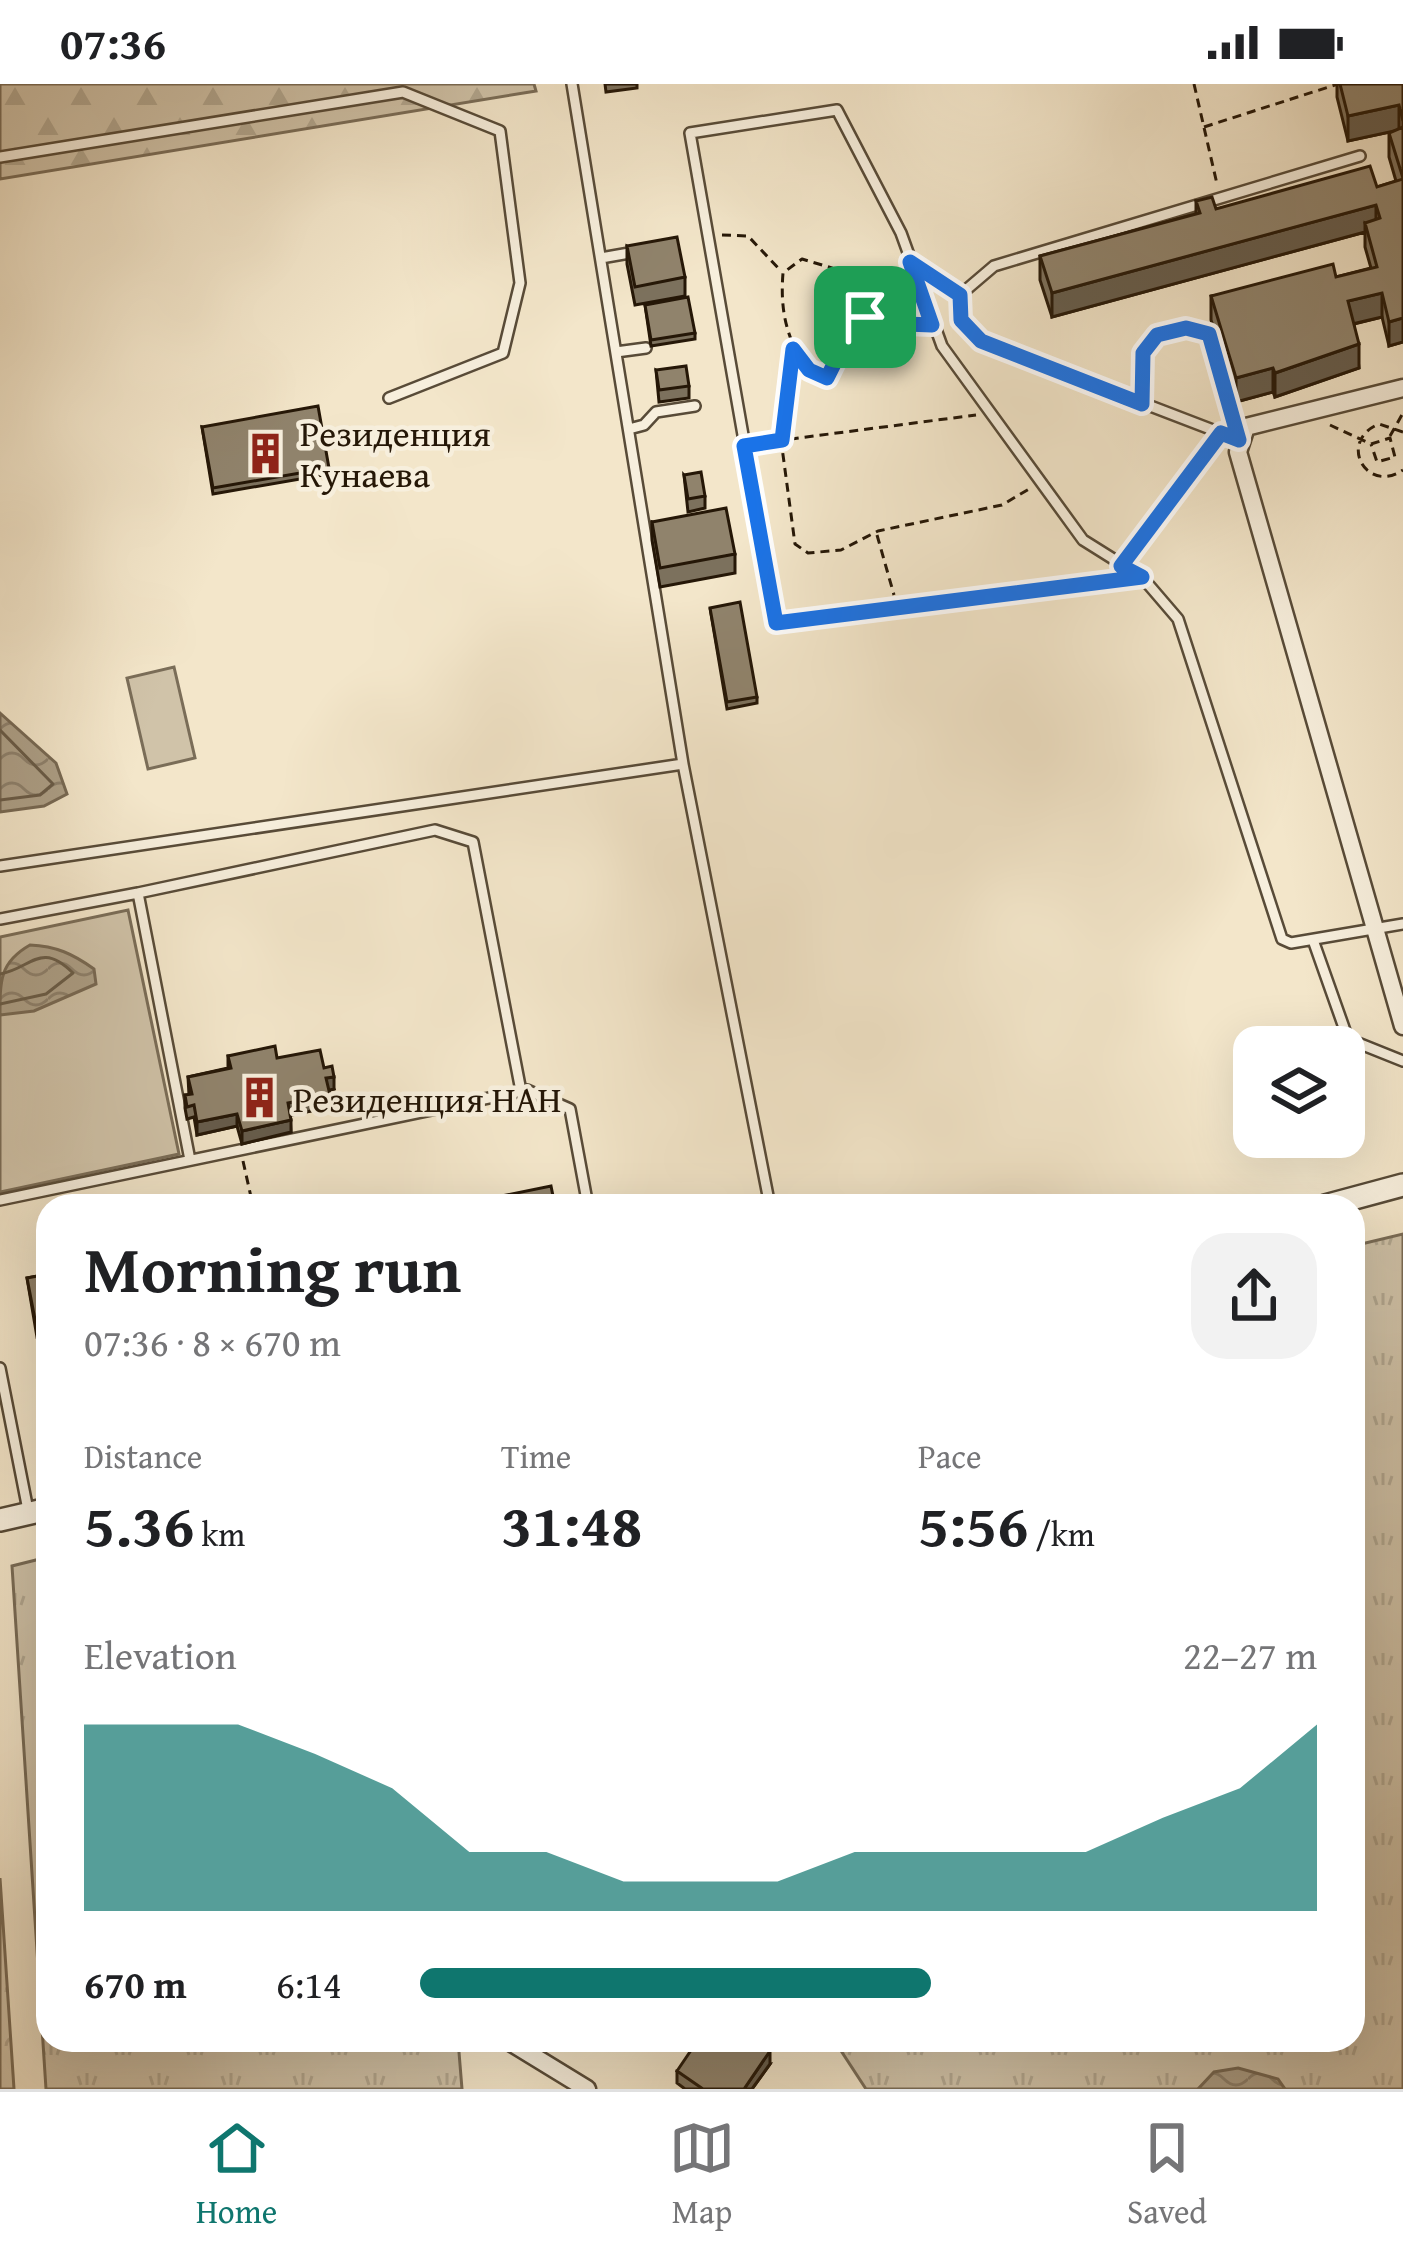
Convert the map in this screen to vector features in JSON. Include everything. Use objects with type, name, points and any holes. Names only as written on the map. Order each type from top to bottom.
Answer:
[{"type":"street","points":[[1403,388],[1230,436],[1403,1026]]},
{"type":"street","points":[[1365,1195],[1403,1184]]},
{"type":"street","points":[[0,1520],[36,1512]]},
{"type":"street","points":[[527,2052],[587,2089]]},
{"type":"lane","points":[[572,84],[683,764],[768,1194]]},
{"type":"lane","points":[[0,157],[403,92],[500,131],[520,283],[503,353],[389,398]]},
{"type":"lane","points":[[1142,577],[776,623],[689,133],[831,108],[843,116],[910,262],[932,325],[990,413],[1083,540],[1142,577],[1178,619],[1276,929],[1292,943],[1403,924]]},
{"type":"lane","points":[[1230,436],[981,341],[961,320],[960,295],[994,266],[1360,155]]},
{"type":"lane","points":[[601,258],[647,250]]},
{"type":"lane","points":[[1142,404],[1143,353],[1157,335],[1186,328],[1209,334],[1230,436]]},
{"type":"lane","points":[[616,352],[646,348]]},
{"type":"lane","points":[[628,429],[644,425],[656,412],[695,406]]},
{"type":"lane","points":[[646,533],[664,530]]},
{"type":"lane","points":[[0,866],[683,764]]},
{"type":"lane","points":[[0,919],[435,830],[473,842],[520,1091]]},
{"type":"lane","points":[[138,892],[190,1160]]},
{"type":"lane","points":[[1313,940],[1348,1039],[1403,1061]]},
{"type":"lane","points":[[0,1200],[520,1091],[570,1109],[586,1194]]},
{"type":"lane","points":[[0,1368],[36,1500]]},
{"type":"path","points":[[1194,84],[1220,198]]},
{"type":"path","points":[[1204,127],[1338,84]]},
{"type":"path","points":[[705,234],[748,236],[783,272],[785,324],[793,349],[809,370],[827,378],[836,358],[856,347],[866,330],[862,295],[841,284],[832,268],[802,259],[783,272]]},
{"type":"path","points":[[910,262],[960,295]]},
{"type":"path","points":[[865,317],[876,316],[880,323]]},
{"type":"path","points":[[880,323],[932,325]]},
{"type":"path","points":[[866,330],[876,331],[880,323]]},
{"type":"path","points":[[793,349],[782,440],[795,544],[808,553],[841,550],[876,532],[1002,505],[1040,482]]},
{"type":"path","points":[[744,446],[990,413]]},
{"type":"path","points":[[1304,413],[1371,444],[1390,438]]},
{"type":"path","points":[[1395,457],[1390,438],[1403,413]]},
{"type":"path","points":[[1359,439],[1379,424],[1403,432]]},
{"type":"path","points":[[1121,566],[1230,436]]},
{"type":"path","points":[[1359,439],[1360,464],[1372,475],[1388,477],[1403,470]]},
{"type":"path","points":[[1371,444],[1377,462],[1372,475]]},
{"type":"path","points":[[1377,462],[1395,457],[1403,460]]},
{"type":"path","points":[[876,532],[898,608]]},
{"type":"path","points":[[240,1149],[250,1194]]},
{"type":"green space","points":[[0,84],[534,84],[536,91],[0,179]]},
{"type":"green space","points":[[174,667],[195,758],[148,769],[127,678]]},
{"type":"green space","points":[[128,910],[179,1154],[0,1192],[0,937]]},
{"type":"green space","points":[[1403,1234],[1403,2089],[866,2089],[842,2052],[1365,2052],[1365,1243]]},
{"type":"green space","points":[[36,1560],[36,1935],[12,1566]]},
{"type":"green space","points":[[0,1878],[14,2089],[0,2089]]},
{"type":"green space","points":[[44,2052],[459,2052],[462,2089],[46,2089]]},
{"type":"water","points":[[0,713],[56,763],[67,794],[44,806],[0,812]]},
{"type":"water","points":[[30,945],[79,959],[94,969],[96,984],[34,1011],[0,1015],[7,965]]},
{"type":"water","points":[[1238,2068],[1278,2079],[1285,2089],[1198,2089],[1214,2072]]},
{"type":"building","points":[[1340,84],[1403,84],[1403,121],[1399,105],[1348,116]]},
{"type":"building","points":[[1403,127],[1403,178],[1389,133]]},
{"type":"building","points":[[1370,166],[1377,187],[1403,179],[1403,318],[1389,322],[1382,293],[1348,301],[1359,344],[1275,373],[1273,368],[1236,378],[1211,296],[1333,264],[1336,277],[1377,267],[1365,223],[1380,218],[1376,205],[1052,293],[1040,256],[1200,213],[1196,201],[1212,197],[1216,209]]},
{"type":"building","points":[[677,237],[685,277],[635,287],[627,246]]},
{"type":"building","points":[[688,297],[695,333],[651,340],[645,305]]},
{"type":"building","points":[[686,366],[689,386],[659,390],[656,370]]},
{"type":"building","name":"Резиденция Кунаева","points":[[318,406],[329,468],[213,488],[202,427]]},
{"type":"building","points":[[701,472],[705,496],[688,499],[684,475]]},
{"type":"building","points":[[726,508],[735,554],[660,568],[652,522]]},
{"type":"building","points":[[740,602],[757,697],[727,702],[710,608]]},
{"type":"building","name":"Резиденция НАН","points":[[275,1046],[277,1058],[320,1050],[324,1068],[332,1066],[334,1077],[326,1078],[330,1095],[288,1103],[291,1120],[242,1131],[237,1114],[197,1122],[194,1105],[187,1107],[185,1095],[192,1094],[188,1077],[231,1068],[228,1056]]},
{"type":"building","points":[[551,1186],[553,1194],[512,1194]]},
{"type":"building","points":[[36,1276],[36,1325],[27,1278]]},
{"type":"building","points":[[690,2052],[769,2052],[744,2089],[703,2089],[677,2071]]},
{"type":"place","name":"Резиденция Кунаева","points":[[266,453]]},
{"type":"place","name":"Резиденция НАН","points":[[259,1098]]},
{"type":"route","points":[[910,262],[960,295],[961,320],[981,341],[1142,404],[1143,353],[1157,335],[1186,328],[1209,334],[1239,440],[1221,433],[1121,566],[1142,577],[776,623],[744,446],[782,440],[793,349],[809,370],[827,378],[839,354],[856,347],[866,330],[865,317],[872,314],[880,323],[932,325],[910,262]]}]
